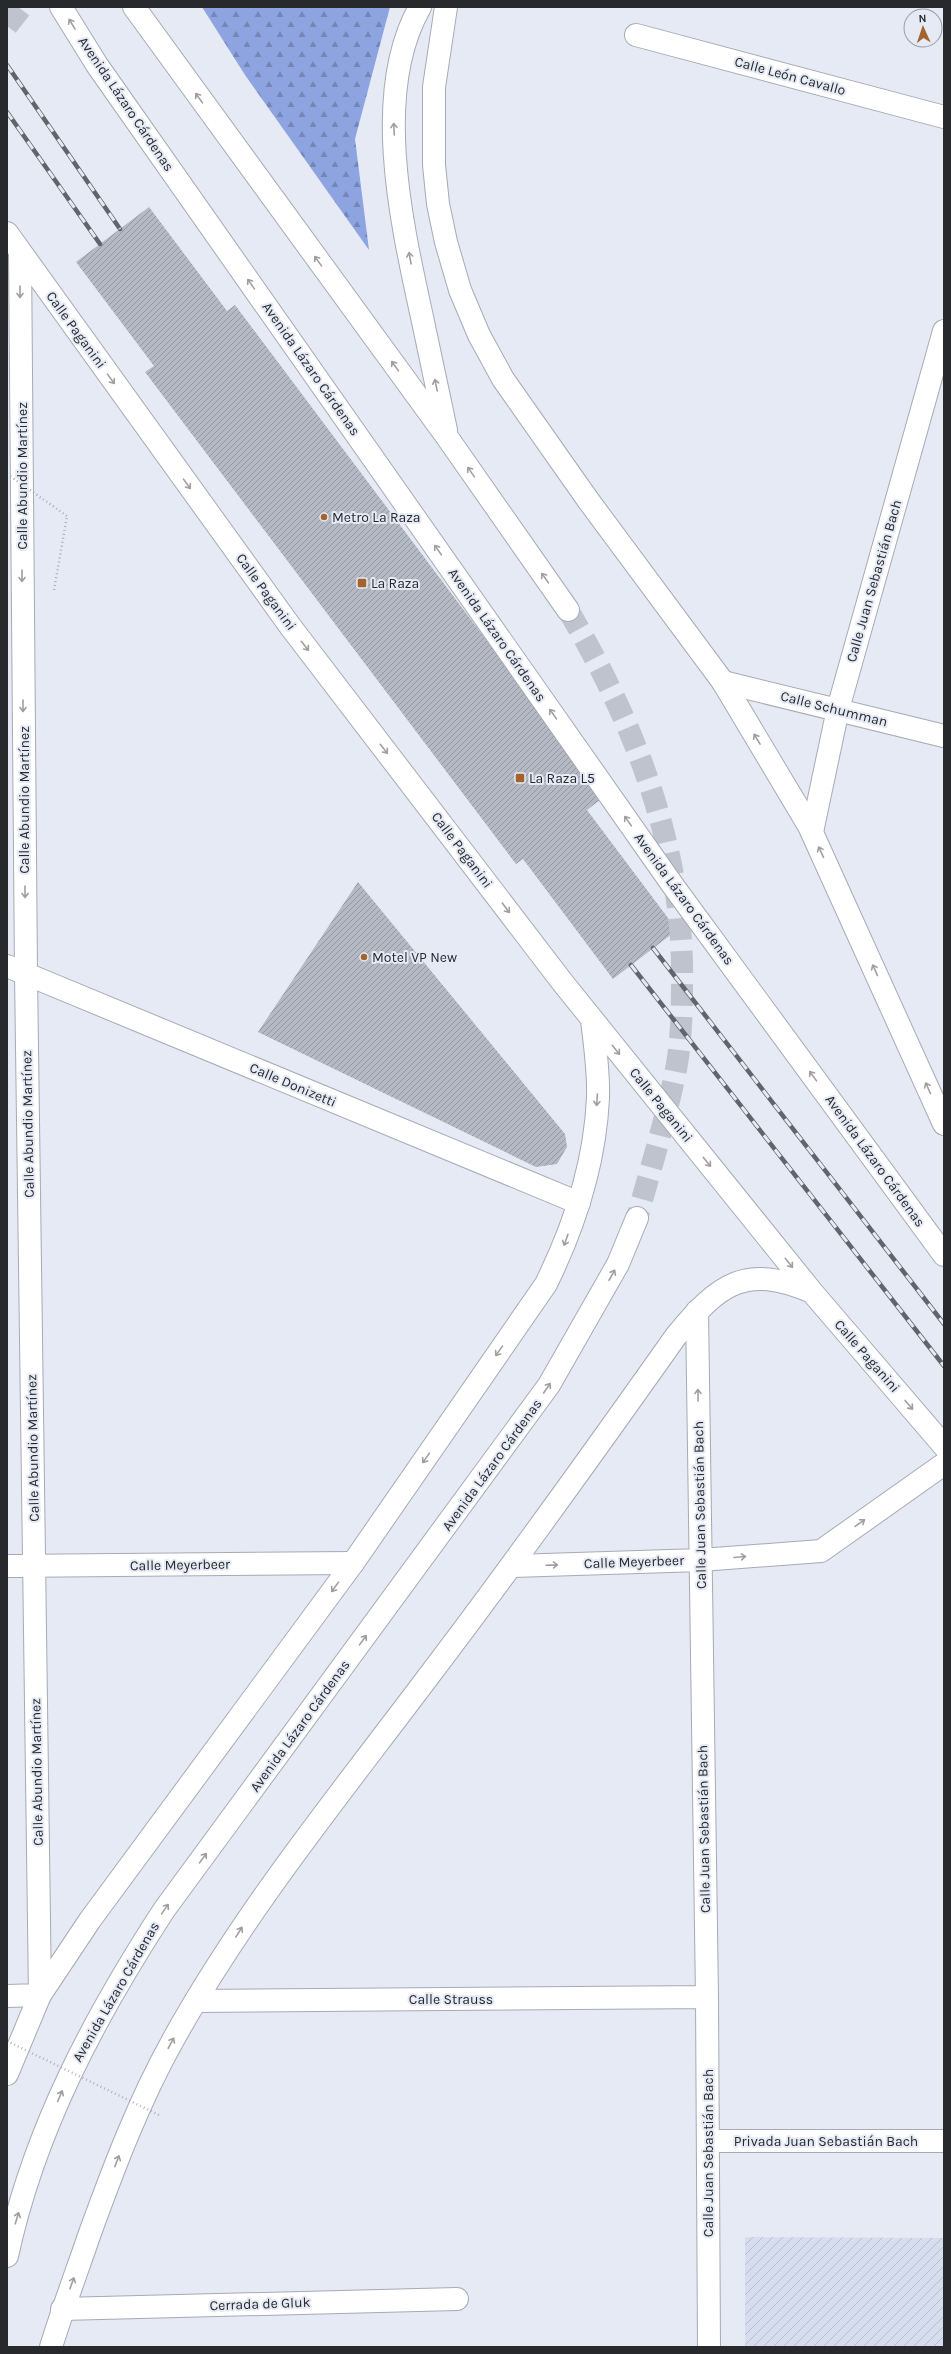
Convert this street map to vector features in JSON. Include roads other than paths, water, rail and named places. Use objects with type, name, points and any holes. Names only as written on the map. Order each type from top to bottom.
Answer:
[{"type":"main road","name":"Avenida Lázaro Cárdenas","points":[[62,7],[97,65],[670,880],[944,1255]]},
{"type":"main road","points":[[134,7],[447,437],[568,610]]},
{"type":"main road","points":[[420,7],[408,35],[399,69],[393,120],[402,212],[413,274],[447,437]]},
{"type":"main road","points":[[446,7],[434,87],[434,165],[438,204],[446,242],[460,290],[479,335],[503,379],[588,500],[723,682],[812,832],[944,1124]]},
{"type":"main road","name":"Calle León Cavallo","points":[[636,35],[944,117]]},
{"type":"main road","name":"Calle Paganini","points":[[7,233],[290,626],[592,1020],[812,1292],[944,1446]]},
{"type":"main road","name":"Calle Abundio Martínez","points":[[20,253],[16,970],[35,1566],[40,1995]]},
{"type":"main road","name":"Calle Juan Sebastián Bach","points":[[812,832],[838,709],[944,331]]},
{"type":"main road","name":"Calle Schumman","points":[[723,682],[944,736]]},
{"type":"main road","name":"Calle Donizetti","points":[[16,970],[579,1203]]},
{"type":"main road","points":[[7,2074],[40,1995],[90,1920],[353,1563],[546,1284],[564,1248],[579,1203],[588,1169],[598,1099],[597,1059],[592,1020]]},
{"type":"main road","name":"Avenida Lázaro Cárdenas","points":[[7,2256],[26,2187],[72,2068],[92,2028],[137,1952],[164,1910],[549,1385],[618,1264],[637,1218]]},
{"type":"main road","points":[[51,2347],[62,2309],[120,2152],[147,2091],[172,2041],[196,2001],[280,1872],[512,1566],[676,1336],[697,1311],[717,1293],[737,1282],[756,1279],[776,1280],[812,1292]]},
{"type":"main road","name":"Calle Juan Sebastián Bach","points":[[697,1311],[707,1996],[708,2347]]},
{"type":"main road","name":"Calle Meyerbeer","points":[[512,1566],[701,1560],[821,1551],[944,1464]]},
{"type":"main road","name":"Calle Meyerbeer","points":[[7,1566],[353,1563]]},
{"type":"main road","points":[[7,1996],[40,1995]]},
{"type":"main road","name":"Calle Strauss","points":[[196,2001],[707,1996]]},
{"type":"main road","name":"Privada Juan Sebastián Bach","points":[[708,2141],[944,2141]]},
{"type":"main road","name":"Cerrada de Gluk","points":[[62,2309],[457,2299]]},
{"type":"tunnel","points":[[7,26],[22,7]]},
{"type":"tunnel","points":[[568,610],[593,654],[615,699],[635,744],[652,791],[665,839],[675,887],[681,937],[682,1006],[677,1064],[664,1122],[637,1218]]},
{"type":"railway","points":[[7,65],[120,229]]},
{"type":"railway","points":[[7,112],[100,244]]},
{"type":"railway","points":[[653,948],[944,1324]]},
{"type":"railway","points":[[631,965],[944,1366]]},
{"type":"place","name":"Metro La Raza","points":[[324,517]]},
{"type":"place","name":"La Raza","points":[[362,583]]},
{"type":"place","name":"La Raza L5","points":[[520,778]]},
{"type":"place","name":"Motel VP New","points":[[364,957]]}]
